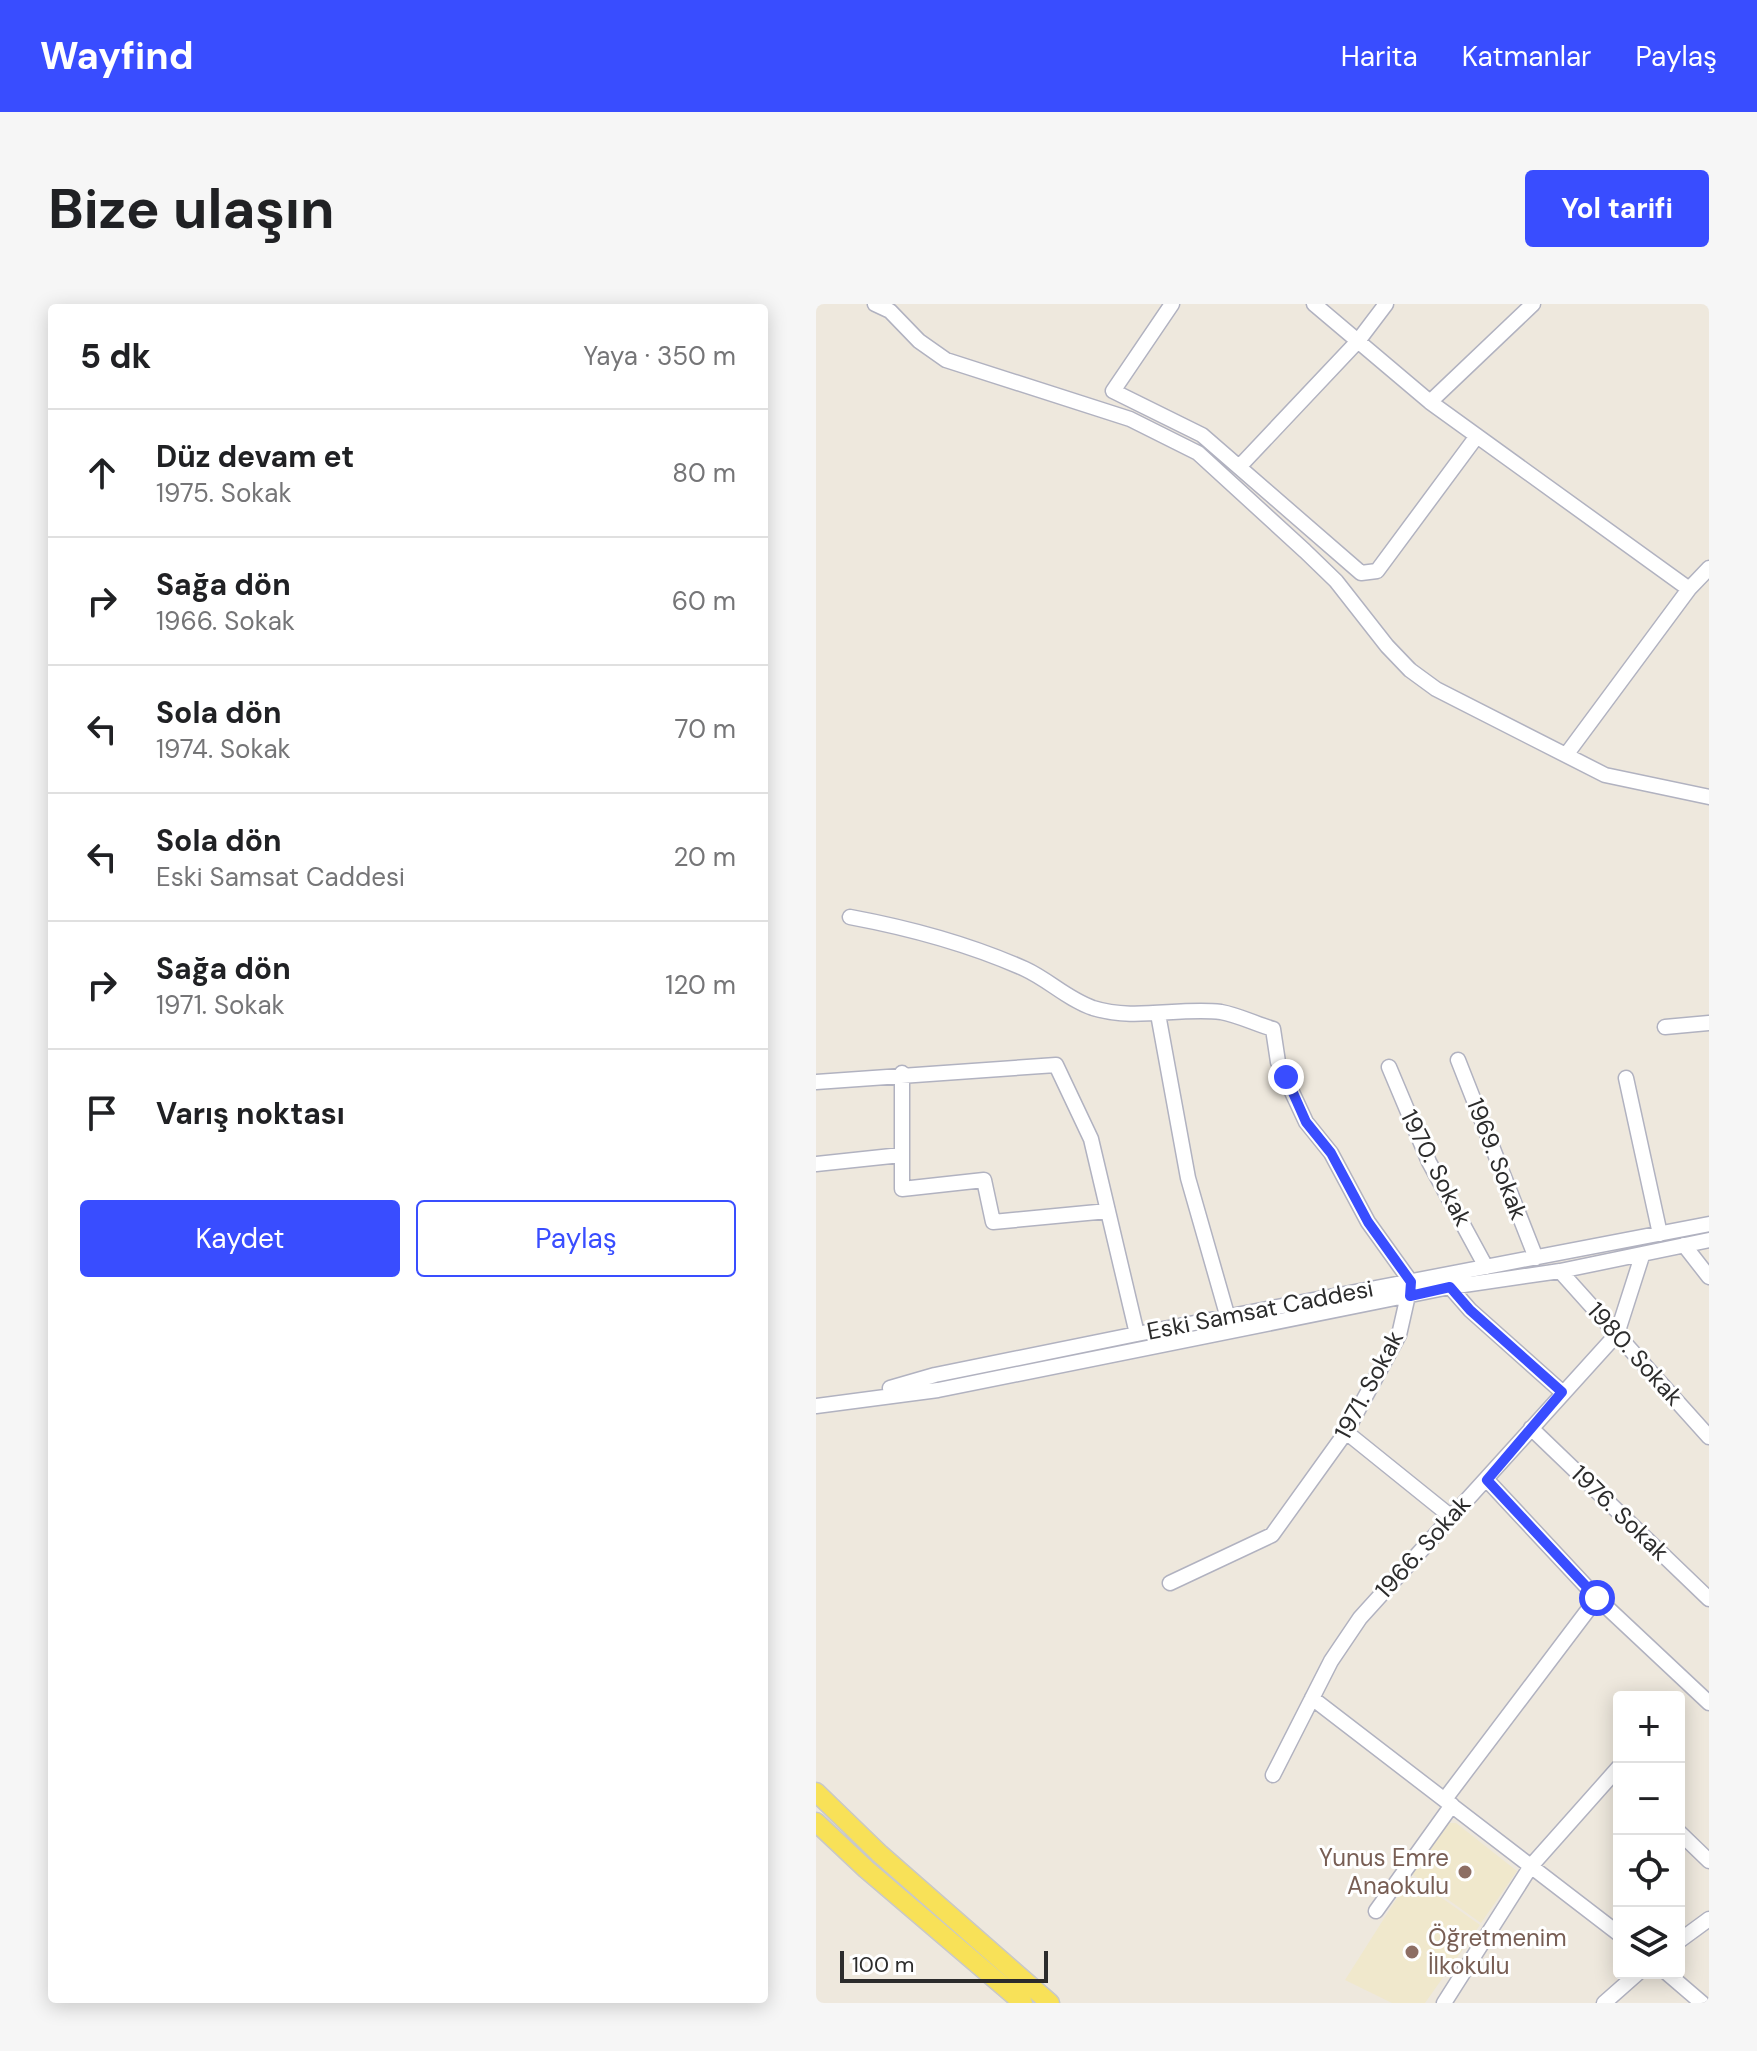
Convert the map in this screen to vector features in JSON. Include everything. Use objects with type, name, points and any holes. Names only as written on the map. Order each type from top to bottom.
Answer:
[{"type":"main road","points":[[816,1792],[880,1854],[1050,2003]]},
{"type":"main road","points":[[816,1822],[1023,2003]]},
{"type":"street","points":[[875,304],[890,311],[919,341],[946,360],[1130,419],[1198,453],[1336,581],[1410,670],[1466,707],[1605,775],[1709,797]]},
{"type":"street","points":[[1172,304],[1113,391],[1179,422],[1240,466],[1359,571],[1371,574],[1377,571],[1477,436]]},
{"type":"street","points":[[1314,304],[1430,402],[1689,589]]},
{"type":"street","points":[[1240,466],[1358,341],[1386,304]]},
{"type":"street","points":[[1430,402],[1533,304]]},
{"type":"street","points":[[1566,755],[1689,589],[1709,568]]},
{"type":"street","points":[[850,917],[936,936],[964,946],[1027,970],[1062,995],[1096,1009],[1158,1014],[1222,1012],[1273,1029],[1278,1062],[1306,1122],[1331,1153],[1368,1222],[1410,1289]]},
{"type":"street","points":[[1158,1014],[1188,1178],[1228,1318]]},
{"type":"street","points":[[1665,1027],[1709,1023]]},
{"type":"street","name":"1969. Sokak","points":[[1458,1060],[1536,1258]]},
{"type":"street","points":[[816,1082],[902,1073],[1056,1065],[1091,1139],[1137,1334]]},
{"type":"street","name":"1970. Sokak","points":[[1389,1067],[1429,1162],[1486,1267]]},
{"type":"street","points":[[902,1073],[902,1189],[984,1180],[993,1222],[1108,1211]]},
{"type":"street","points":[[1626,1078],[1660,1234]]},
{"type":"street","points":[[816,1164],[901,1155]]},
{"type":"street","name":"Eski Samsat Caddesi","points":[[861,1397],[938,1390],[1410,1289],[1486,1267],[1709,1224]]},
{"type":"street","name":"Eski Samsat Caddesi","points":[[816,1406],[861,1397],[935,1375],[1137,1334],[1410,1289],[1450,1287],[1560,1271],[1709,1240]]},
{"type":"street","points":[[1684,1245],[1709,1277]]},
{"type":"street","name":"1966. Sokak","points":[[1273,1775],[1331,1661],[1360,1618],[1449,1515],[1487,1480],[1562,1392],[1617,1334],[1642,1256]]},
{"type":"street","name":"1980. Sokak","points":[[1560,1271],[1709,1437]]},
{"type":"street","points":[[1450,1287],[1470,1310],[1562,1392]]},
{"type":"street","name":"1971. Sokak","points":[[1170,1583],[1272,1535],[1346,1432],[1399,1335],[1410,1289]]},
{"type":"street","name":"1976. Sokak","points":[[1531,1428],[1709,1599]]},
{"type":"street","points":[[1346,1432],[1449,1515]]},
{"type":"street","points":[[1487,1480],[1597,1598],[1702,1692]]},
{"type":"street","points":[[1376,1911],[1449,1802],[1597,1598]]},
{"type":"street","points":[[1312,1698],[1613,1929]]},
{"type":"street","points":[[1444,2003],[1531,1866],[1613,1776]]},
{"type":"street","points":[[1682,1835],[1709,1861]]},
{"type":"street","points":[[1685,1937],[1709,1919]]},
{"type":"street","points":[[1604,2003],[1631,1979]]},
{"type":"street","points":[[1674,1979],[1702,2003]]},
{"type":"shaded area","name":"Yunus Emre Anaokulu","points":[[1448,1823],[1456,1823],[1517,1871],[1481,1923],[1412,1874]]},
{"type":"shaded area","name":"Öğretmenim İlkokulu","points":[[1411,1876],[1480,1925],[1425,2003],[1392,2003],[1345,1980]]},
{"type":"place","name":"Yunus Emre Anaokulu","points":[[1465,1872]]},
{"type":"place","name":"Öğretmenim İlkokulu","points":[[1412,1952]]},
{"type":"route","points":[[1286,1077],[1306,1122],[1331,1153],[1368,1222],[1411,1282],[1410,1296],[1450,1287],[1470,1310],[1562,1392],[1487,1480],[1597,1598]]}]
